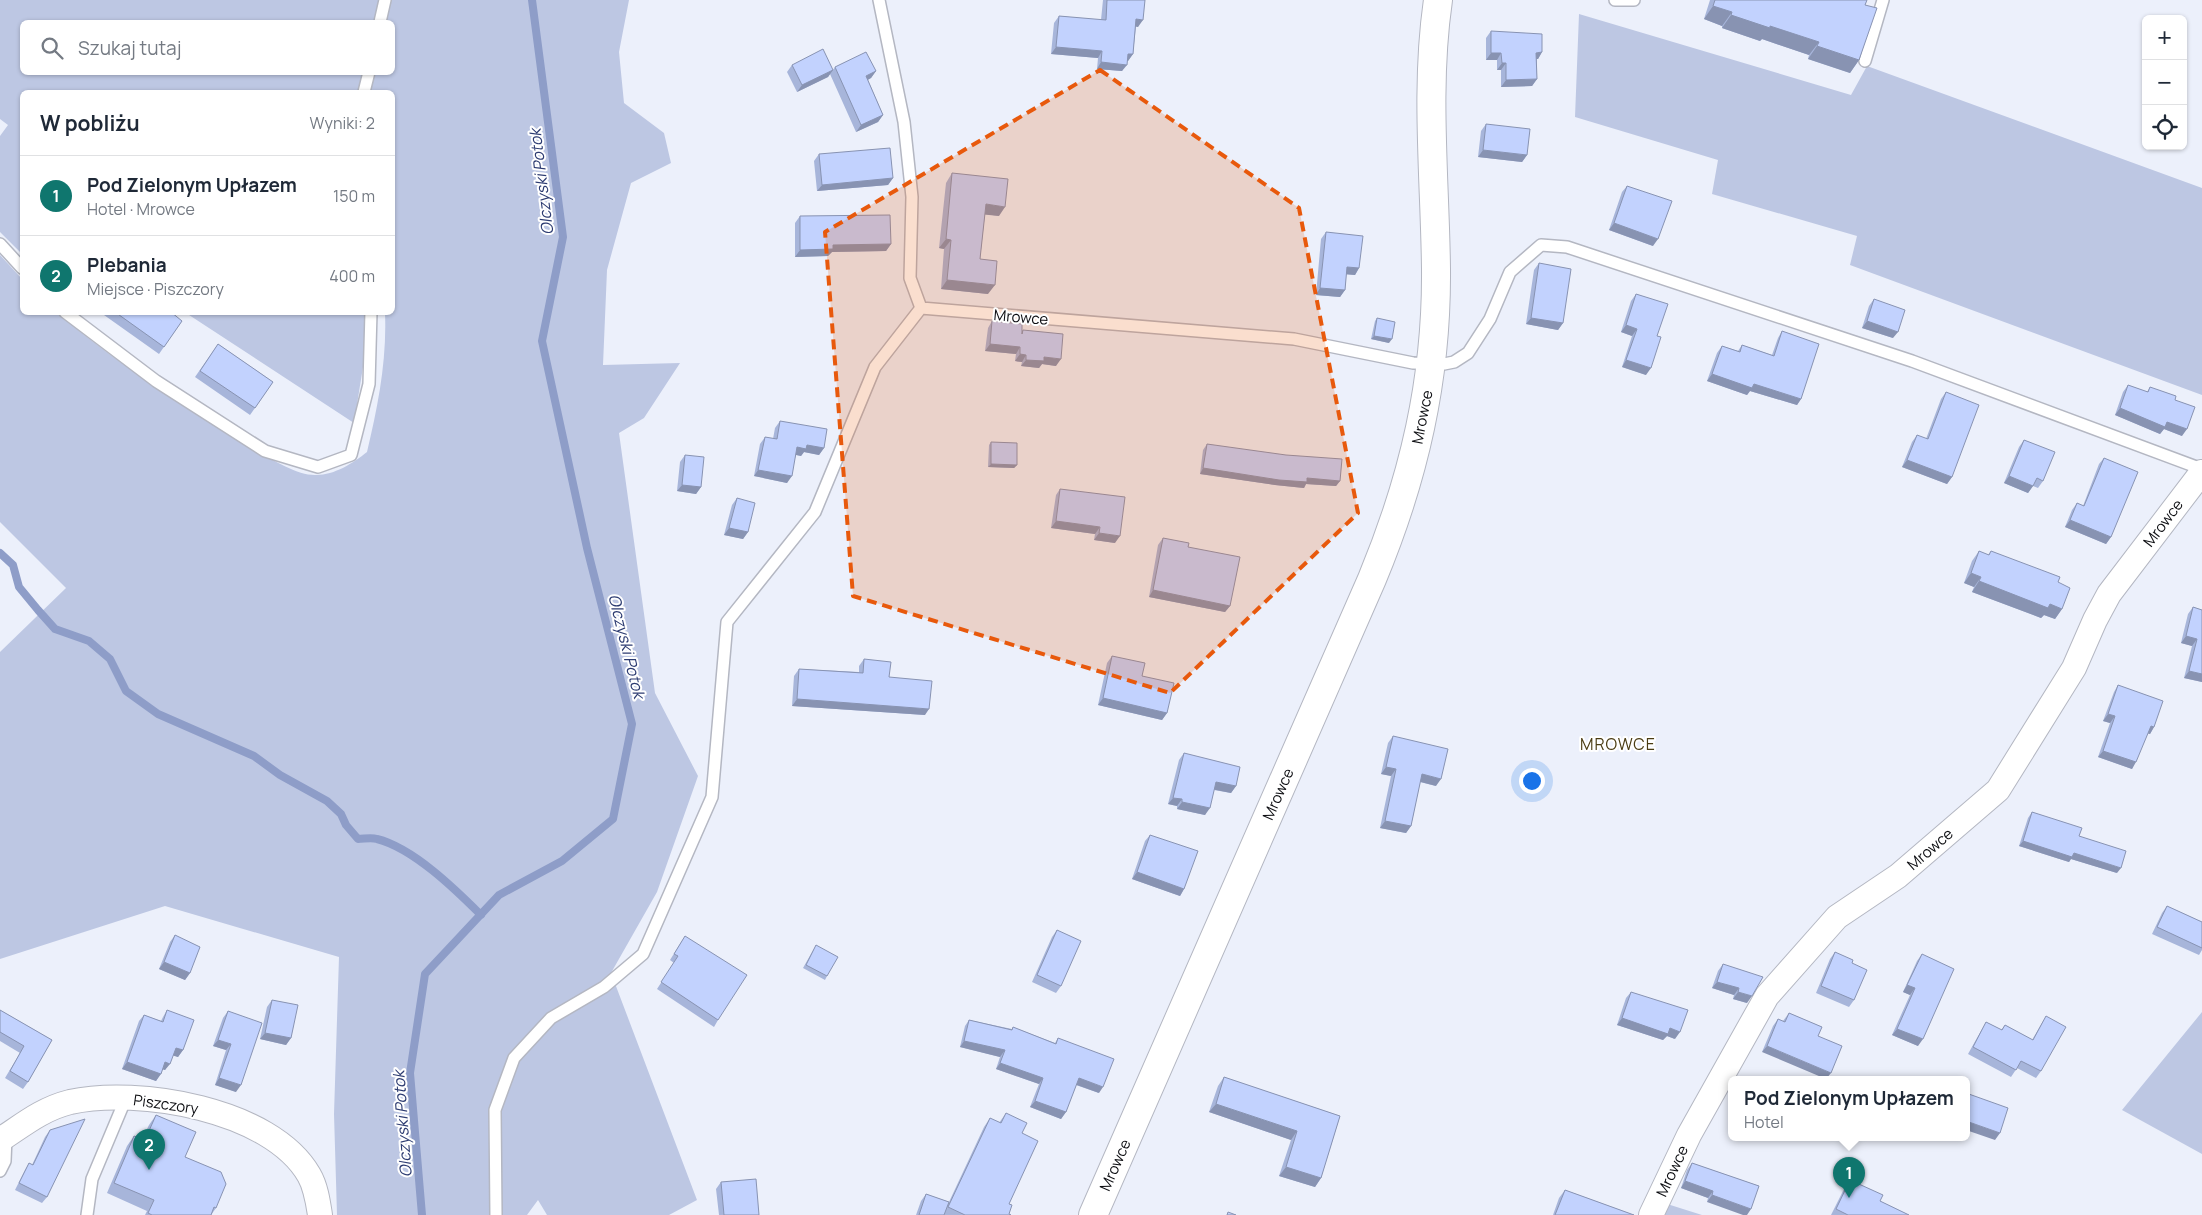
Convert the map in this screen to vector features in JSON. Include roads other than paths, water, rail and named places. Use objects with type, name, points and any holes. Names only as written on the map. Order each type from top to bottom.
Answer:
[{"type":"street","name":"Mrowce","points":[[1093,1215],[1386,545],[1413,462],[1424,414],[1432,364],[1436,270],[1431,88],[1438,0]]},
{"type":"street","name":"Mrowce","points":[[1651,1215],[1689,1135],[1767,996],[1837,917],[1898,876],[1998,790],[2074,668],[2095,620],[2109,594],[2202,470]]},
{"type":"street","name":"Piszczory","points":[[3,1138],[42,1111],[70,1102],[126,1098],[186,1104],[229,1116],[253,1127],[279,1144],[297,1159],[309,1175],[318,1199],[320,1215]]},
{"type":"lane","points":[[380,20],[385,0]]},
{"type":"lane","points":[[496,1215],[495,1110],[514,1058],[551,1018],[604,987],[643,954],[712,797],[727,622],[815,512],[875,367],[921,308],[910,278],[912,197],[904,122],[879,0]]},
{"type":"lane","points":[[1615,0],[1634,0]]},
{"type":"lane","points":[[1865,61],[1883,0]]},
{"type":"lane","points":[[364,90],[368,75]]},
{"type":"lane","points":[[0,244],[20,266]]},
{"type":"lane","points":[[1432,364],[1454,362],[1468,353],[1490,319],[1510,272],[1534,250],[1541,245],[1567,247],[1912,361],[2202,470]]},
{"type":"lane","name":"Mrowce","points":[[921,308],[1294,339],[1413,363],[1432,364]]},
{"type":"lane","points":[[69,315],[156,382],[265,451],[318,467],[351,455],[369,384],[371,315]]},
{"type":"lane","points":[[87,1215],[92,1179],[126,1098]]},
{"type":"lane","points":[[0,1171],[5,1161],[3,1138]]},
{"type":"waterway","name":"Olczyski Potok","points":[[422,1215],[410,1073],[425,974],[499,895],[562,861],[613,819],[632,724],[587,548],[542,341],[563,237],[532,0]]},
{"type":"waterway","points":[[0,553],[13,565],[19,587],[55,629],[89,641],[110,659],[126,691],[158,714],[254,756],[280,775],[327,801],[341,814],[346,825],[358,839],[377,839],[405,851],[433,871],[481,915]]},
{"type":"place","name":"Plebania","points":[[149,1170]]},
{"type":"place","name":"Pod Zielonym Upłazem","points":[[1849,1198]]},
{"type":"district","name":"MROWCE","points":[[1618,744]]}]
